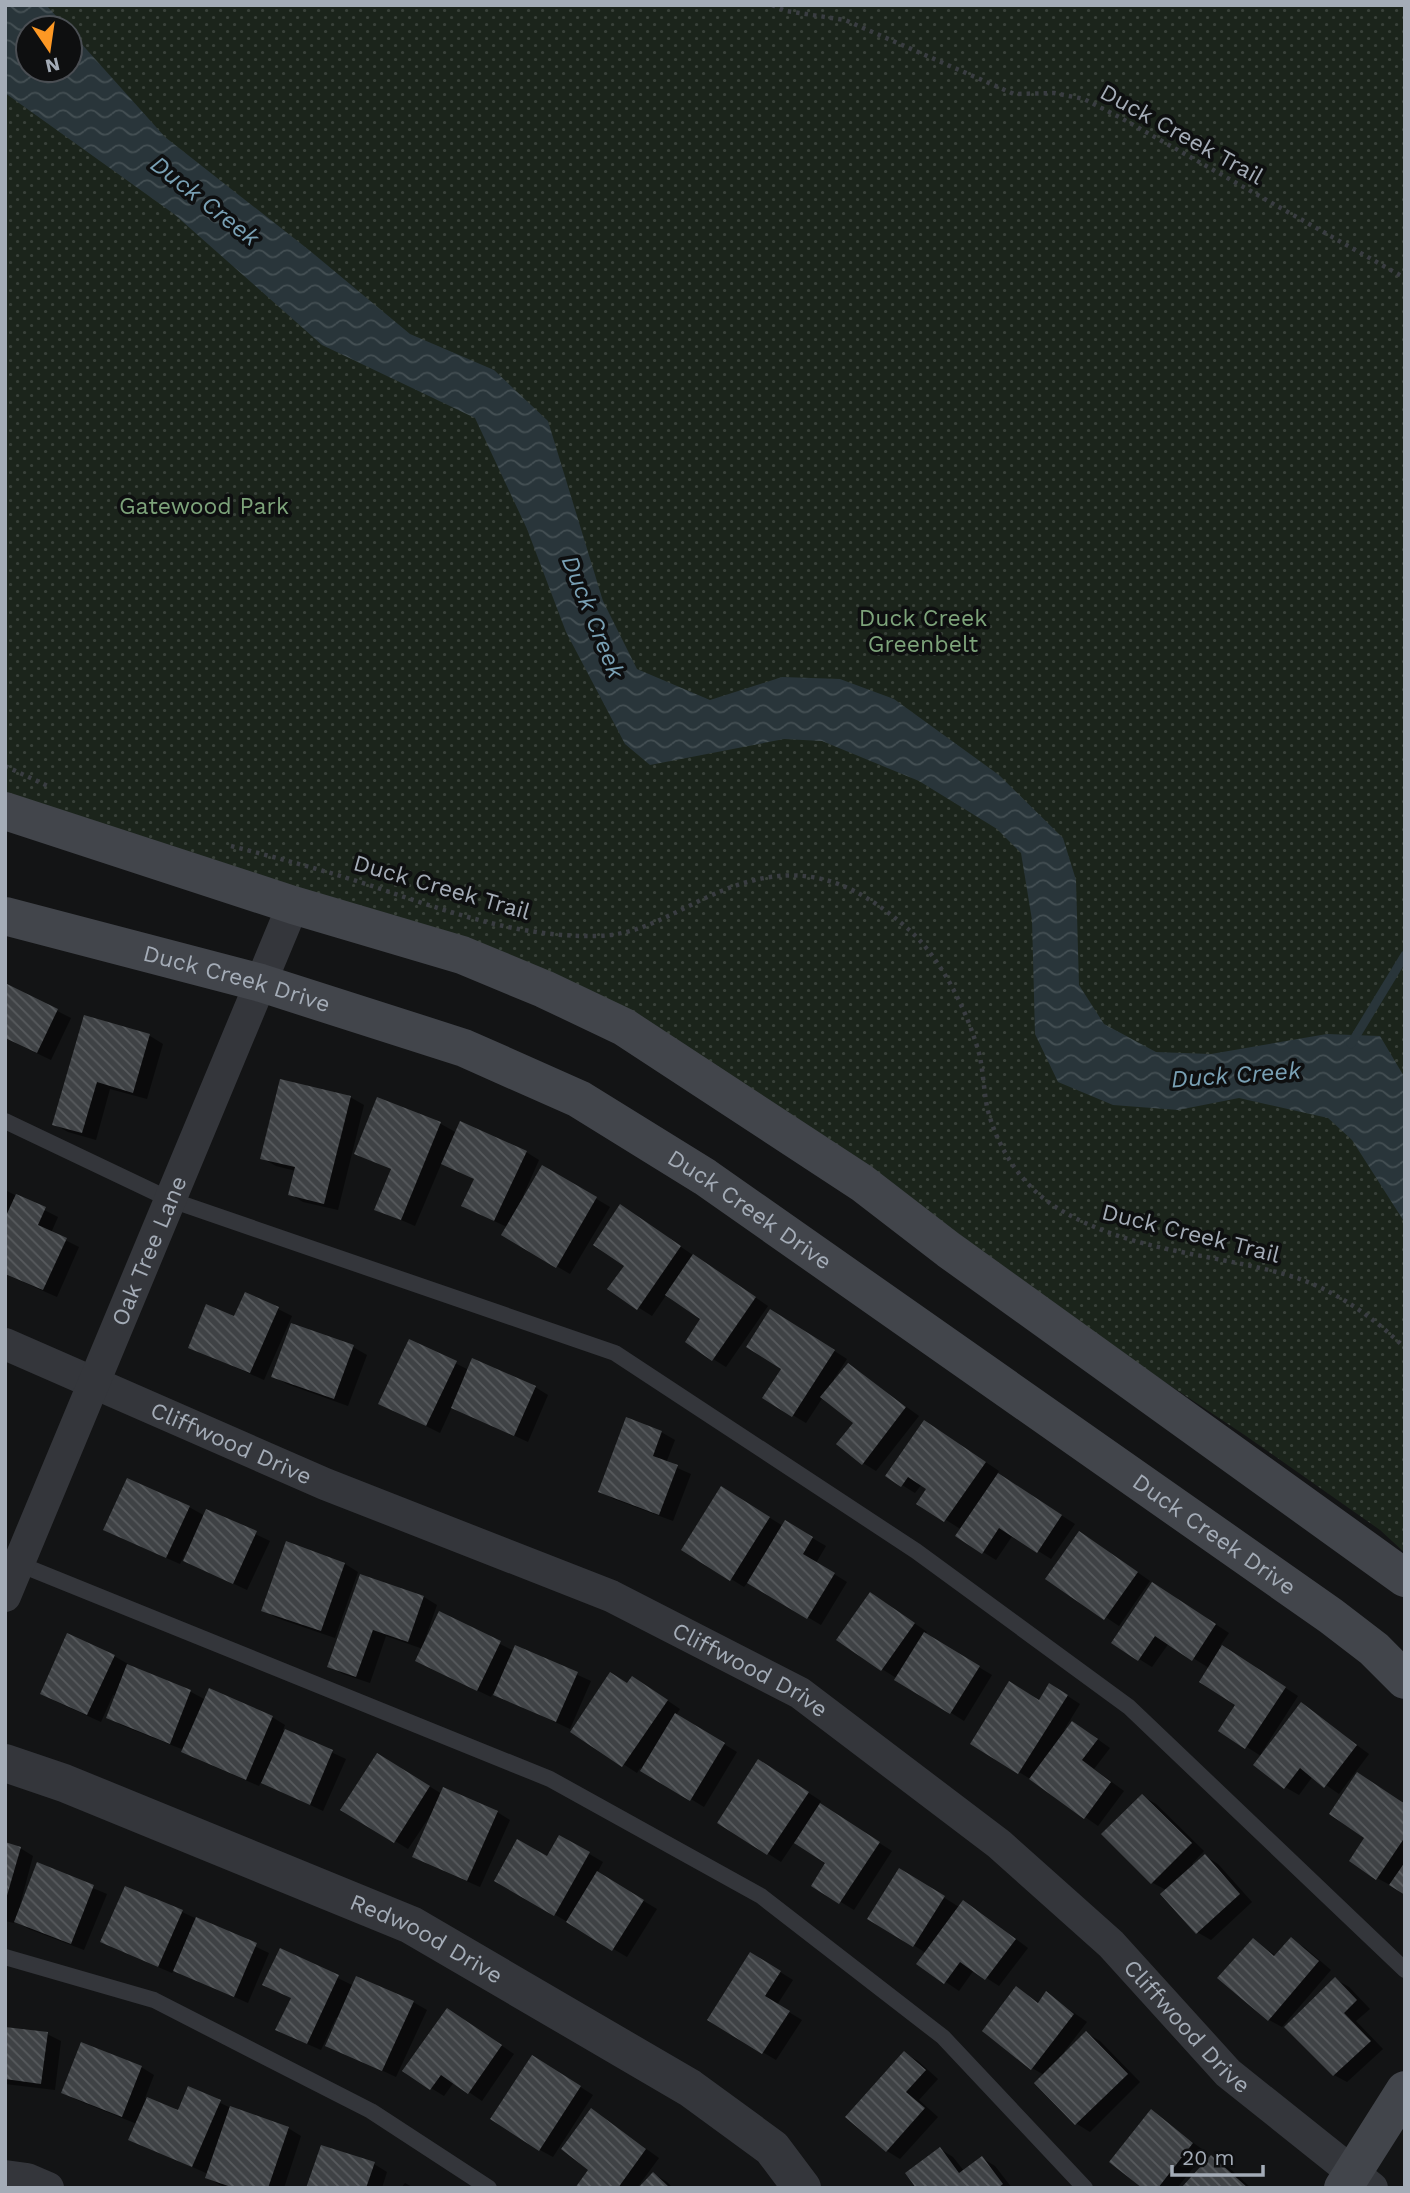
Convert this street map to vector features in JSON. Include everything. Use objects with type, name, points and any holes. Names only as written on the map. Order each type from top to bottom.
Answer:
[{"type":"main road","points":[[5,811],[293,905],[462,955],[544,989],[624,1027],[862,1183],[949,1250],[1405,1578]]},
{"type":"main road","name":"Duck Creek Drive","points":[[5,916],[261,983],[464,1048],[590,1106],[705,1177],[1320,1608],[1374,1649],[1405,1680]]},
{"type":"main road","points":[[1356,2183],[1405,2090]]},
{"type":"street","name":"Oak Tree Lane","points":[[5,1597],[293,905]]},
{"type":"street","name":"Cliffwood Drive","points":[[5,1344],[325,1484],[611,1596],[800,1693],[999,1844],[1111,1944],[1228,2073],[1356,2183]]},
{"type":"street","name":"Redwood Drive","points":[[5,1763],[64,1783],[411,1925],[690,2088],[772,2148],[802,2188]]},
{"type":"street","points":[[5,2176],[27,2179],[48,2188]]},
{"type":"lane","points":[[5,1121],[171,1200],[615,1353],[916,1551],[1129,1707],[1405,1970]]},
{"type":"lane","points":[[19,1564],[550,1779],[761,1896],[943,2037],[1085,2188]]},
{"type":"lane","points":[[5,1957],[154,2000],[372,2110],[489,2188]]},
{"type":"path","name":"Duck Creek Trail","points":[[772,5],[786,11],[845,20],[1014,94],[1055,93],[1084,99],[1405,278]]},
{"type":"path","points":[[5,765],[55,789]]},
{"type":"path","name":"Duck Creek Trail","points":[[230,846],[319,869],[468,917],[544,935],[600,936],[629,933],[651,926],[695,902],[737,885],[780,874],[817,876],[858,892],[909,929],[936,961],[965,1011],[980,1057],[988,1109],[1001,1144],[1028,1186],[1054,1206],[1085,1224],[1122,1238],[1286,1275],[1346,1300],[1385,1329],[1405,1348]]},
{"type":"green space","name":"Duck Creek Greenbelt","points":[[5,5],[1405,5],[1405,1553],[1380,1530],[1246,1436],[1058,1311],[600,995],[5,792]]},
{"type":"water","name":"Duck Creek","points":[[5,5],[47,6],[54,14],[14,14],[14,84],[84,84],[84,47],[165,137],[309,250],[410,334],[494,370],[548,421],[603,601],[637,669],[710,700],[782,677],[840,679],[894,699],[999,775],[1063,838],[1076,880],[1079,985],[1104,1024],[1156,1052],[1211,1054],[1327,1034],[1380,1036],[1405,1078],[1405,1223],[1352,1140],[1328,1118],[1239,1098],[1178,1110],[1113,1105],[1058,1082],[1035,1034],[1032,920],[1021,853],[997,829],[919,781],[822,741],[784,739],[650,765],[625,744],[566,632],[527,529],[475,418],[322,345],[174,214],[5,93]]},
{"type":"building","points":[[7,984],[58,1009],[37,1053],[5,1038]]},
{"type":"building","points":[[84,1015],[150,1034],[133,1093],[97,1082],[82,1133],[52,1125]]},
{"type":"building","points":[[280,1079],[351,1096],[324,1204],[288,1195],[295,1167],[260,1159]]},
{"type":"building","points":[[377,1097],[441,1122],[401,1220],[374,1210],[391,1169],[354,1154]]},
{"type":"building","points":[[460,1121],[527,1151],[494,1221],[461,1206],[474,1179],[441,1164]]},
{"type":"building","points":[[542,1165],[597,1197],[556,1268],[501,1235]]},
{"type":"building","points":[[16,1194],[46,1207],[38,1225],[67,1238],[43,1290],[5,1274],[5,1218]]},
{"type":"building","points":[[620,1204],[681,1246],[637,1310],[607,1289],[624,1266],[593,1245]]},
{"type":"building","points":[[693,1254],[756,1297],[712,1361],[685,1342],[700,1319],[665,1295]]},
{"type":"building","points":[[245,1292],[279,1307],[250,1373],[188,1348],[206,1304],[234,1316]]},
{"type":"building","points":[[770,1309],[835,1350],[792,1417],[762,1398],[781,1369],[746,1347]]},
{"type":"building","points":[[291,1323],[354,1345],[334,1399],[271,1377]]},
{"type":"building","points":[[409,1339],[457,1361],[426,1426],[378,1404]]},
{"type":"building","points":[[472,1358],[536,1386],[514,1436],[451,1408]]},
{"type":"building","points":[[848,1363],[906,1407],[862,1465],[836,1444],[853,1423],[820,1397]]},
{"type":"building","points":[[626,1417],[662,1431],[653,1456],[678,1465],[659,1515],[598,1492]]},
{"type":"building","points":[[924,1420],[986,1462],[944,1522],[916,1504],[926,1489],[908,1477],[901,1487],[885,1476]]},
{"type":"building","points":[[998,1473],[1062,1515],[1037,1553],[999,1528],[982,1554],[955,1536]]},
{"type":"building","points":[[127,1478],[190,1506],[166,1558],[103,1530]]},
{"type":"building","points":[[721,1486],[770,1517],[730,1581],[681,1550]]},
{"type":"building","points":[[206,1509],[257,1531],[233,1584],[183,1561]]},
{"type":"building","points":[[785,1520],[813,1537],[803,1554],[835,1573],[807,1619],[747,1583]]},
{"type":"building","points":[[1079,1531],[1138,1572],[1104,1620],[1045,1579]]},
{"type":"building","points":[[286,1541],[345,1563],[321,1631],[261,1611]]},
{"type":"building","points":[[360,1574],[424,1596],[408,1642],[373,1630],[356,1677],[327,1667]]},
{"type":"building","points":[[1152,1582],[1216,1624],[1192,1661],[1155,1636],[1138,1661],[1111,1643]]},
{"type":"building","points":[[870,1592],[915,1623],[881,1671],[836,1640]]},
{"type":"building","points":[[439,1611],[501,1641],[477,1691],[415,1661]]},
{"type":"building","points":[[924,1632],[980,1666],[950,1714],[894,1680]]},
{"type":"building","points":[[67,1633],[115,1655],[87,1715],[40,1694]]},
{"type":"building","points":[[515,1645],[578,1672],[556,1722],[493,1695]]},
{"type":"building","points":[[1222,1645],[1286,1687],[1245,1749],[1218,1731],[1235,1705],[1199,1682]]},
{"type":"building","points":[[127,1664],[191,1690],[170,1744],[106,1718]]},
{"type":"building","points":[[610,1672],[627,1683],[632,1676],[668,1700],[622,1767],[570,1732]]},
{"type":"building","points":[[1009,1681],[1039,1700],[1049,1683],[1068,1695],[1018,1774],[970,1744]]},
{"type":"building","points":[[209,1688],[273,1716],[246,1780],[181,1752]]},
{"type":"building","points":[[1301,1702],[1357,1745],[1324,1788],[1300,1768],[1284,1789],[1253,1765]]},
{"type":"building","points":[[675,1713],[725,1743],[690,1801],[640,1771]]},
{"type":"building","points":[[1072,1721],[1098,1739],[1082,1760],[1111,1782],[1084,1819],[1029,1779]]},
{"type":"building","points":[[285,1729],[333,1750],[310,1805],[261,1783]]},
{"type":"building","points":[[377,1753],[430,1786],[394,1843],[340,1810]]},
{"type":"building","points":[[758,1759],[809,1792],[767,1855],[717,1823]]},
{"type":"building","points":[[1357,1772],[1405,1804],[1405,1837],[1376,1880],[1349,1861],[1364,1838],[1329,1814]]},
{"type":"building","points":[[443,1787],[498,1811],[467,1881],[412,1857]]},
{"type":"building","points":[[1142,1794],[1192,1843],[1151,1884],[1101,1834]]},
{"type":"building","points":[[820,1803],[880,1842],[839,1904],[811,1886],[825,1863],[794,1843]]},
{"type":"building","points":[[559,1835],[590,1852],[554,1916],[494,1881],[517,1839],[547,1856]]},
{"type":"building","points":[[5,1842],[21,1847],[6,1899],[5,1898]]},
{"type":"building","points":[[1205,1854],[1240,1894],[1196,1934],[1160,1894]]},
{"type":"building","points":[[37,1862],[94,1885],[71,1944],[14,1922]]},
{"type":"building","points":[[1405,1862],[1405,1895],[1389,1885]]},
{"type":"building","points":[[899,1868],[945,1896],[913,1947],[867,1919]]},
{"type":"building","points":[[597,1871],[644,1900],[612,1951],[566,1922]]},
{"type":"building","points":[[125,1886],[183,1910],[158,1967],[100,1942]]},
{"type":"building","points":[[963,1900],[1016,1939],[985,1980],[960,1962],[944,1984],[916,1964]]},
{"type":"building","points":[[196,1917],[257,1943],[234,1997],[173,1971]]},
{"type":"building","points":[[1291,1937],[1319,1961],[1268,2021],[1217,1978],[1253,1938],[1274,1956]]},
{"type":"building","points":[[280,1948],[339,1975],[307,2044],[275,2030],[291,1998],[262,1985]]},
{"type":"building","points":[[750,1952],[781,1971],[765,1996],[790,2011],[762,2054],[707,2020]]},
{"type":"building","points":[[356,1976],[414,2001],[382,2071],[325,2046]]},
{"type":"building","points":[[1335,1977],[1357,2000],[1344,2013],[1371,2041],[1333,2076],[1284,2027]]},
{"type":"building","points":[[1016,1986],[1038,2003],[1046,1991],[1074,2014],[1031,2070],[982,2031]]},
{"type":"building","points":[[447,2008],[502,2045],[468,2094],[441,2075],[430,2090],[402,2071]]},
{"type":"building","points":[[5,2027],[48,2032],[41,2084],[5,2079]]},
{"type":"building","points":[[1086,2031],[1128,2074],[1075,2125],[1034,2083]]},
{"type":"building","points":[[81,2042],[142,2066],[122,2117],[61,2093]]},
{"type":"building","points":[[904,2051],[926,2070],[906,2092],[925,2108],[886,2152],[845,2117]]},
{"type":"building","points":[[532,2055],[581,2086],[539,2151],[490,2119]]},
{"type":"building","points":[[188,2086],[221,2100],[192,2167],[128,2140],[147,2097],[178,2110]]},
{"type":"building","points":[[230,2106],[289,2127],[268,2188],[234,2188],[205,2178]]},
{"type":"building","points":[[591,2108],[646,2149],[618,2188],[575,2188],[588,2170],[561,2149]]},
{"type":"building","points":[[1151,2109],[1193,2143],[1158,2188],[1142,2188],[1109,2162]]},
{"type":"building","points":[[321,2145],[375,2162],[366,2188],[306,2188]]},
{"type":"building","points":[[940,2147],[959,2173],[982,2156],[1003,2184],[998,2188],[916,2188],[905,2173]]},
{"type":"building","points":[[1211,2155],[1248,2188],[1181,2188]]},
{"type":"building","points":[[653,2172],[670,2188],[638,2188]]},
{"type":"waterway","points":[[1351,1044],[1405,955]]},
{"type":"park label","name":"Gatewood Park","points":[[204,506]]}]
